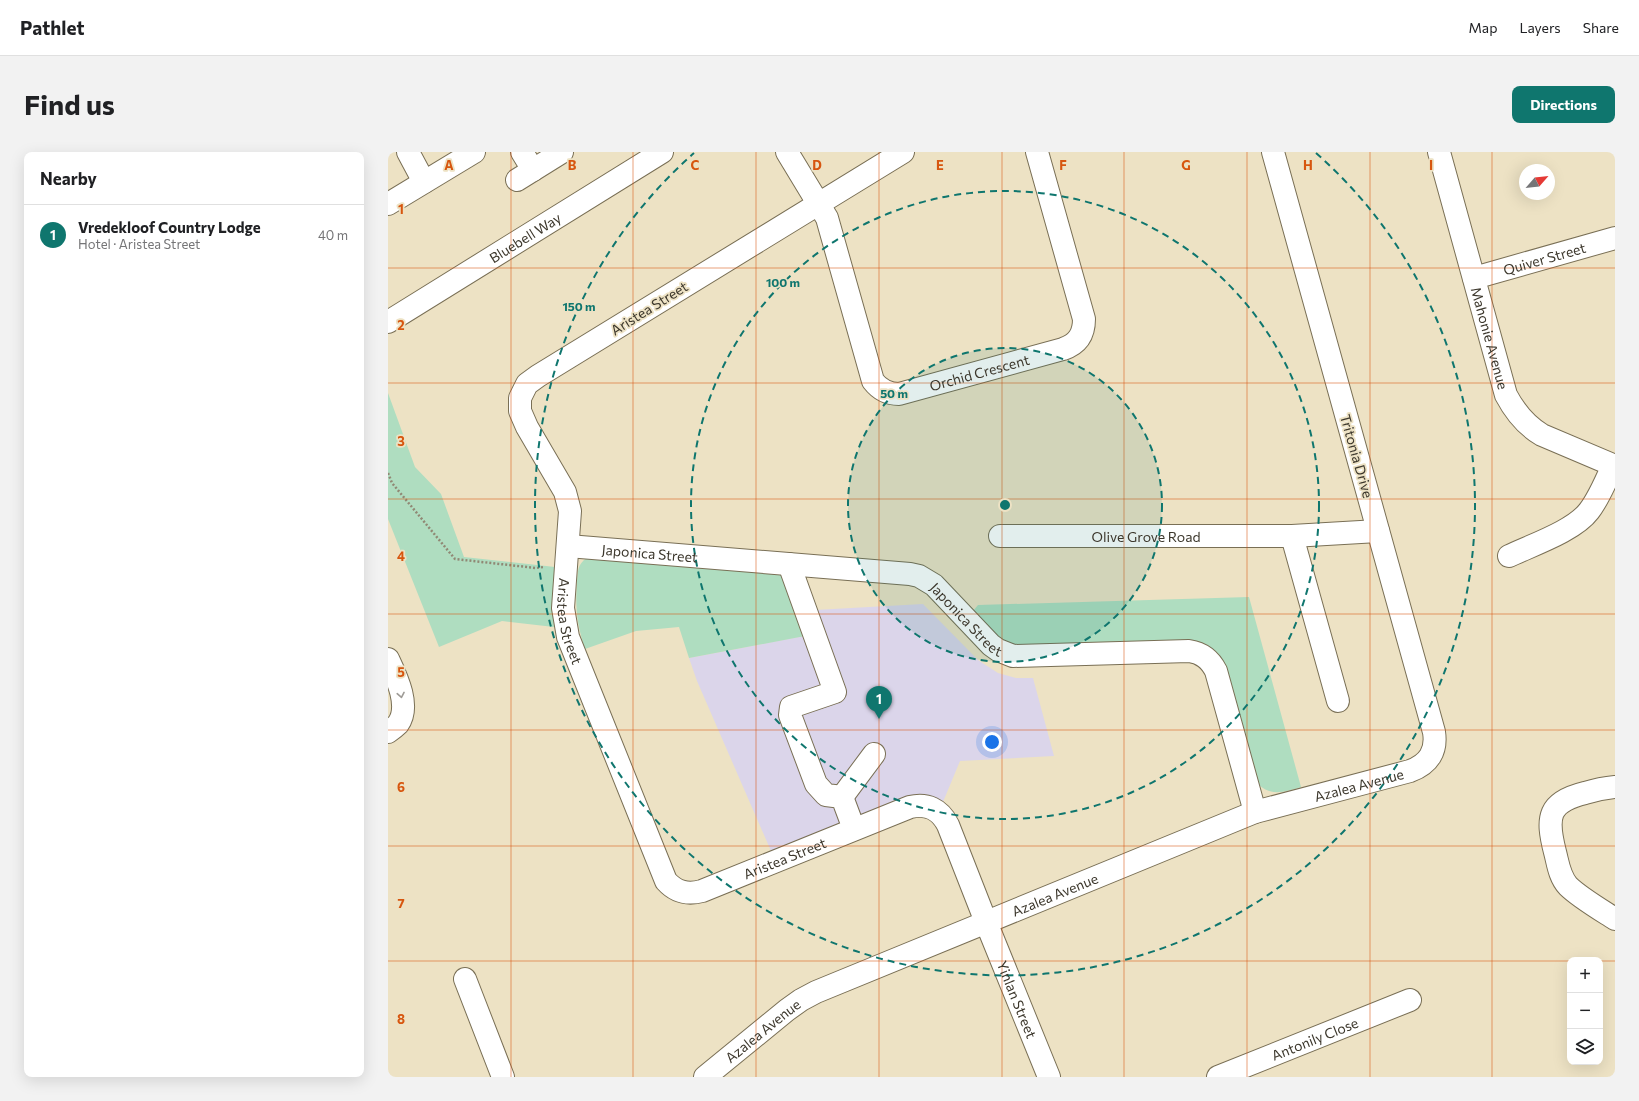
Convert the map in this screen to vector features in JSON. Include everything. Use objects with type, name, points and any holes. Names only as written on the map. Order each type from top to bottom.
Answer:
[{"type":"street","points":[[408,152],[424,182]]},
{"type":"street","points":[[388,204],[474,152]]},
{"type":"street","points":[[524,167],[562,152]]},
{"type":"street","name":"Bluebell Way","points":[[388,322],[662,152]]},
{"type":"street","name":"Orchid Crescent","points":[[787,152],[827,218],[873,381],[878,387],[891,394],[907,392],[1063,349],[1069,347],[1079,339],[1082,333],[1084,319],[1037,152]]},
{"type":"street","name":"Aristea Street","points":[[902,152],[527,384],[520,398],[520,411],[527,427],[565,492],[570,511],[563,608],[568,637],[662,873],[671,887],[686,893],[702,892],[854,829],[917,806],[925,806],[939,812],[945,818],[986,922]]},
{"type":"street","name":"Tritonia Drive","points":[[1273,152],[1434,732],[1434,747],[1428,760]]},
{"type":"street","name":"Mahonie Avenue","points":[[1439,152],[1506,395],[1512,408],[1521,420],[1542,435],[1614,466]]},
{"type":"street","name":"Quiver Street","points":[[1474,278],[1615,238]]},
{"type":"street","points":[[1509,556],[1571,527],[1582,519],[1594,503],[1614,466]]},
{"type":"street","name":"Olive Grove Road","points":[[1000,536],[1292,536],[1378,531]]},
{"type":"street","points":[[1292,536],[1338,701]]},
{"type":"street","name":"Japonica Street","points":[[567,556],[790,564],[910,574],[919,576],[934,585],[995,648],[1013,656],[1189,652],[1203,655],[1213,665],[1216,671],[1255,812]]},
{"type":"street","points":[[790,564],[835,692],[791,707],[790,715],[816,784],[826,795],[842,797]]},
{"type":"street","points":[[388,659],[400,689],[402,714],[397,724],[388,732]]},
{"type":"street","points":[[842,797],[874,754]]},
{"type":"street","name":"Azalea Avenue","points":[[705,1077],[801,1000],[816,992],[1255,812],[1410,771],[1423,765],[1428,760]]},
{"type":"street","points":[[1615,787],[1605,788],[1568,798],[1555,808],[1552,815],[1550,831],[1561,875],[1568,886],[1615,919]]},
{"type":"street","points":[[842,797],[854,829]]},
{"type":"street","name":"Yinlan Street","points":[[986,922],[1050,1077]]},
{"type":"street","points":[[465,979],[503,1077]]},
{"type":"street","name":"Antonily Close","points":[[1218,1077],[1410,1000]]},
{"type":"path","points":[[388,473],[392,483],[455,559],[536,568],[567,556]]},
{"type":"shaded area","points":[[923,604],[978,660],[998,673],[1016,678],[1033,678],[1054,756],[960,761],[943,802],[928,795],[906,797],[771,851],[697,681],[689,658],[804,636],[797,611]]},
{"type":"green space","points":[[388,393],[415,467],[441,494],[464,557],[555,567],[552,604],[554,627],[502,621],[439,647],[388,519]]},
{"type":"green space","points":[[587,558],[784,573],[805,636],[689,658],[679,627],[636,631],[585,649],[577,616],[576,592],[579,568],[581,563]]},
{"type":"green space","points":[[1249,597],[1301,787],[1284,792],[1268,791],[1258,784],[1218,657],[1017,647],[1002,641],[973,611],[978,605]]},
{"type":"place","name":"Vredekloof Country Lodge","points":[[879,719]]}]
